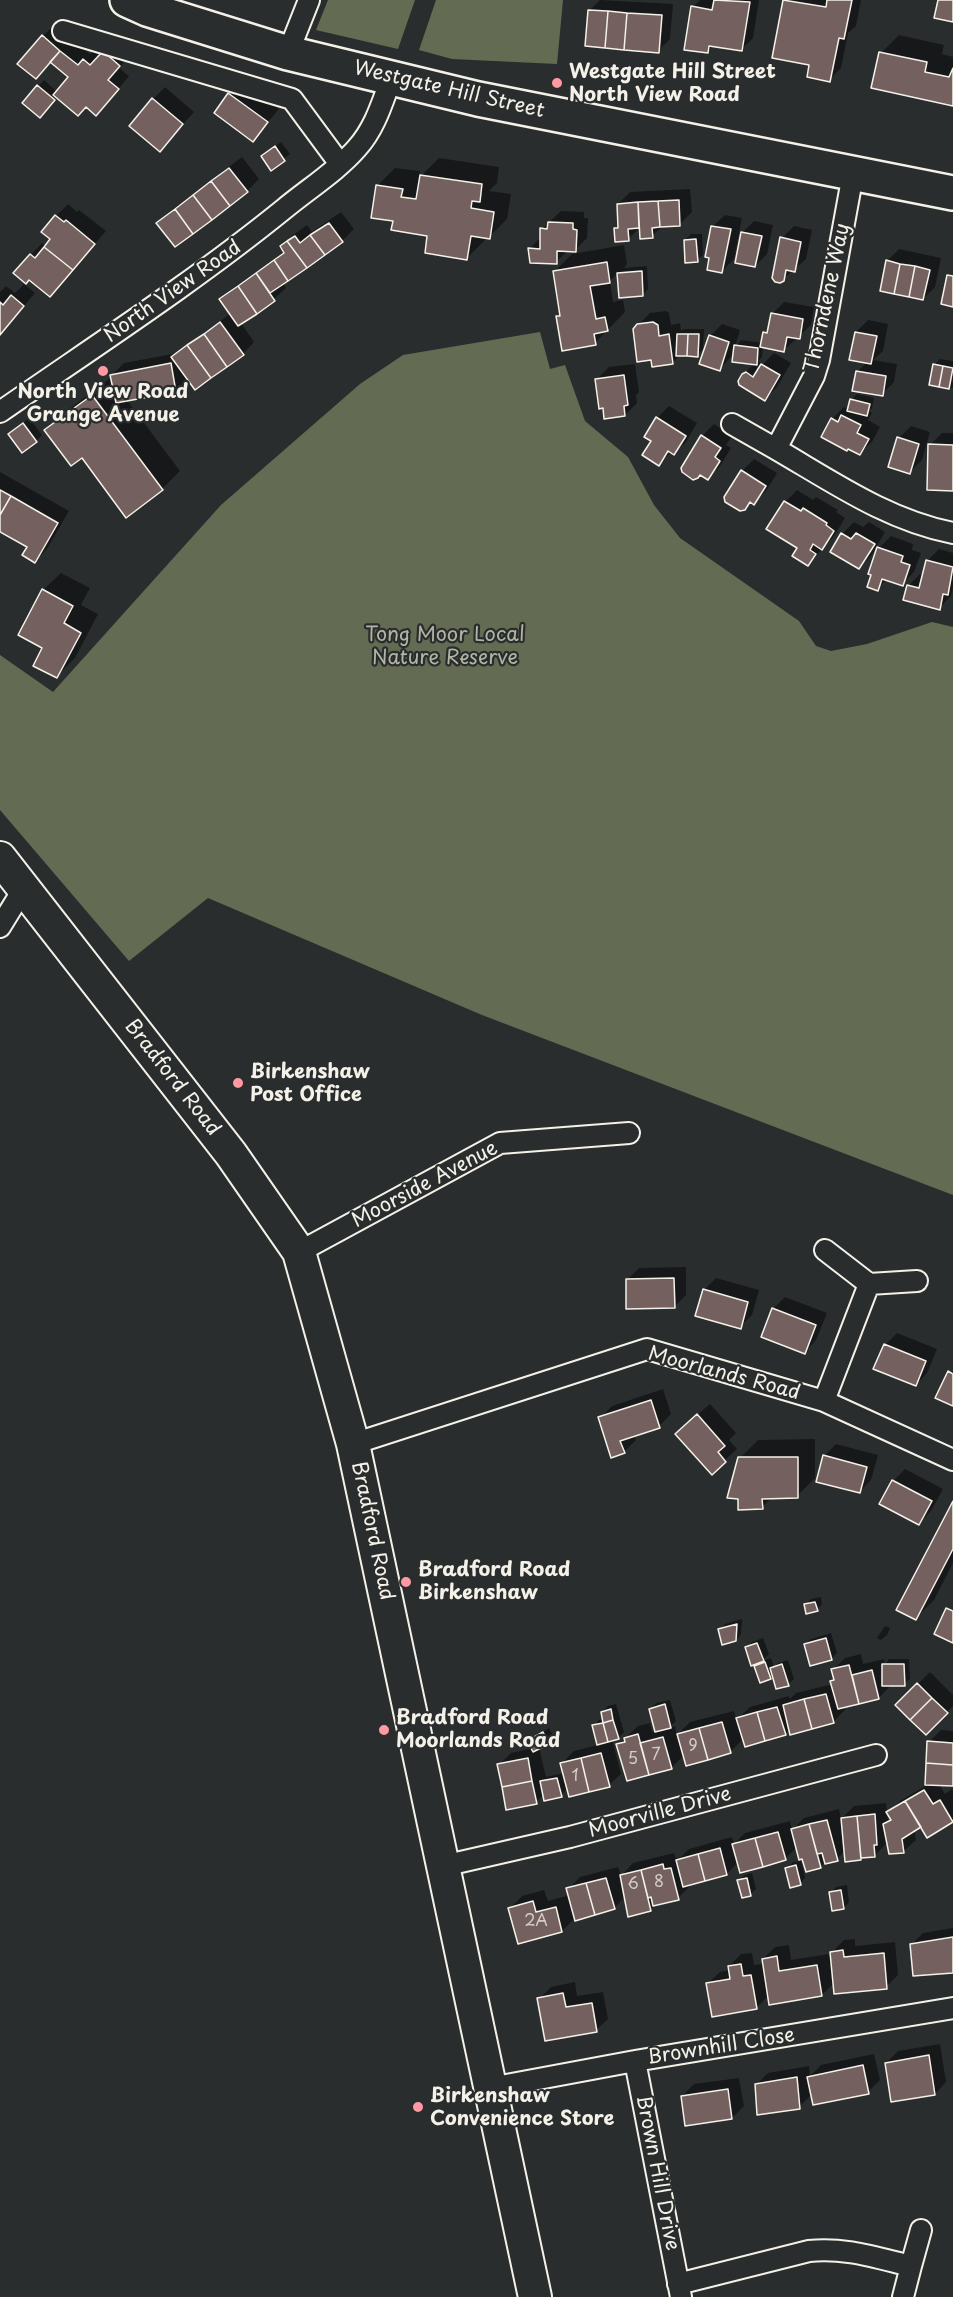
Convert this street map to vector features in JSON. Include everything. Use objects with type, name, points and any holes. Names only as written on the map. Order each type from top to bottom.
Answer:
[{"type":"highway","name":"Westgate Hill Street","points":[[127,0],[147,9],[288,54],[391,79],[478,99],[953,193]]},
{"type":"main road","name":"Bradford Road","points":[[0,858],[231,1154],[299,1252],[353,1444],[535,2297]]},
{"type":"street","points":[[288,54],[309,0]]},
{"type":"street","points":[[63,31],[292,99],[340,164]]},
{"type":"street","name":"North View Road","points":[[0,412],[237,247],[340,164],[358,148],[368,132],[378,114],[391,79]]},
{"type":"street","name":"Thorndene Way","points":[[776,449],[814,376],[819,360],[853,174]]},
{"type":"street","points":[[732,424],[888,513],[926,527],[953,532]]},
{"type":"street","points":[[0,927],[24,888]]},
{"type":"street","name":"Moorside Avenue","points":[[299,1252],[500,1143],[629,1133]]},
{"type":"street","points":[[825,1250],[869,1284],[917,1281]]},
{"type":"street","points":[[824,1401],[869,1284]]},
{"type":"street","name":"Moorlands Road","points":[[353,1444],[647,1349],[824,1401],[953,1460]]},
{"type":"street","name":"Moorville Drive","points":[[443,1866],[570,1837],[876,1755]]},
{"type":"street","name":"Brownhill Close","points":[[490,2088],[635,2061],[953,2008]]},
{"type":"street","name":"Brown Hill Drive","points":[[635,2061],[680,2290],[809,2251],[826,2249],[911,2266]]},
{"type":"street","points":[[903,2297],[921,2230]]},
{"type":"green space","points":[[328,0],[415,0],[398,49],[316,30]]},
{"type":"green space","points":[[436,0],[563,0],[557,64],[452,59],[419,50]]},
{"type":"green space","name":"Tong Moor Local Nature Reserve","points":[[540,332],[550,369],[565,365],[585,421],[628,457],[654,505],[680,538],[799,621],[816,646],[831,651],[867,644],[932,622],[953,627],[953,1195],[482,1015],[208,898],[129,961],[0,810],[0,655],[53,692],[221,505],[360,384],[403,355]]},
{"type":"building","points":[[714,0],[750,2],[742,51],[709,46],[708,53],[684,50],[691,6],[712,10]]},
{"type":"building","points":[[783,0],[826,7],[827,0],[852,0],[844,39],[839,38],[830,82],[807,77],[809,65],[772,58]]},
{"type":"building","points":[[938,0],[953,0],[953,22],[934,18]]},
{"type":"building","points":[[588,10],[608,11],[605,48],[585,46]]},
{"type":"building","points":[[608,11],[627,13],[624,50],[605,48]]},
{"type":"building","points":[[627,13],[662,15],[659,53],[624,50]]},
{"type":"building","points":[[42,35],[60,51],[36,79],[17,64]]},
{"type":"building","points":[[60,51],[78,65],[83,59],[90,65],[103,51],[120,66],[108,80],[119,89],[96,116],[86,107],[78,116],[53,95],[68,77],[50,62]]},
{"type":"building","points":[[879,52],[927,62],[925,72],[949,77],[953,68],[953,106],[871,88]]},
{"type":"building","points":[[37,85],[55,100],[40,118],[22,103]]},
{"type":"building","points":[[228,93],[268,122],[253,142],[214,113]]},
{"type":"building","points":[[152,98],[183,124],[160,152],[129,126]]},
{"type":"building","points":[[275,146],[285,161],[271,171],[261,156]]},
{"type":"building","points":[[229,168],[248,192],[230,206],[211,181]]},
{"type":"building","points":[[420,175],[482,184],[480,202],[472,201],[471,208],[494,212],[490,239],[471,236],[467,260],[425,253],[427,236],[391,230],[393,221],[371,218],[376,185],[403,189],[401,197],[416,199]]},
{"type":"building","points":[[211,181],[230,206],[212,220],[193,195]]},
{"type":"building","points":[[193,195],[212,220],[193,234],[175,209]]},
{"type":"building","points":[[679,200],[680,226],[660,227],[658,201]]},
{"type":"building","points":[[658,201],[660,227],[652,228],[653,238],[640,239],[638,202]]},
{"type":"building","points":[[638,202],[639,228],[628,229],[629,241],[615,242],[614,228],[618,228],[617,204]]},
{"type":"building","points":[[175,209],[193,234],[175,247],[156,223]]},
{"type":"building","points":[[55,215],[64,222],[66,220],[95,244],[73,270],[44,247],[50,239],[41,232]]},
{"type":"building","points":[[548,222],[573,223],[573,229],[577,230],[576,252],[557,251],[557,264],[530,263],[528,248],[540,249],[540,228],[547,229]]},
{"type":"building","points":[[329,223],[343,242],[325,255],[310,235]]},
{"type":"building","points":[[711,226],[731,229],[722,273],[707,270],[709,258],[705,257]]},
{"type":"building","points":[[741,232],[762,236],[755,267],[735,263]]},
{"type":"building","points":[[310,235],[325,255],[307,268],[287,241],[295,236],[300,243]]},
{"type":"building","points":[[780,237],[801,242],[795,272],[786,270],[784,281],[780,283],[775,282],[772,278]]},
{"type":"building","points":[[696,239],[698,262],[685,263],[684,240]]},
{"type":"building","points":[[287,241],[307,268],[288,281],[274,260],[284,253],[280,246]]},
{"type":"building","points":[[44,247],[73,270],[50,297],[29,280],[26,284],[13,273],[30,254],[35,258]]},
{"type":"building","points":[[274,260],[288,281],[270,293],[256,273]]},
{"type":"building","points":[[886,260],[900,264],[894,294],[880,291]]},
{"type":"building","points":[[607,262],[610,283],[590,286],[596,319],[605,317],[608,331],[594,334],[596,345],[562,351],[556,316],[560,316],[553,271]]},
{"type":"building","points":[[900,264],[915,266],[909,297],[894,294]]},
{"type":"building","points":[[915,266],[930,270],[923,300],[909,297]]},
{"type":"building","points":[[642,271],[643,296],[619,298],[617,273]]},
{"type":"building","points":[[256,273],[275,301],[257,314],[238,286]]},
{"type":"building","points":[[947,275],[953,276],[953,307],[941,304]]},
{"type":"building","points":[[238,286],[257,314],[238,326],[219,299]]},
{"type":"building","points":[[11,295],[24,306],[0,335],[0,302],[3,305]]},
{"type":"building","points":[[771,313],[803,319],[800,339],[787,337],[784,352],[760,347],[763,332],[767,333]]},
{"type":"building","points":[[220,322],[244,355],[227,367],[204,334]]},
{"type":"building","points":[[653,322],[658,325],[659,336],[669,334],[673,364],[652,367],[651,360],[637,362],[633,329],[637,324]]},
{"type":"building","points":[[855,332],[877,336],[871,364],[849,360]]},
{"type":"building","points":[[204,334],[227,367],[211,378],[187,345]]},
{"type":"building","points":[[677,334],[688,334],[687,356],[676,356]]},
{"type":"building","points":[[688,334],[699,334],[698,357],[687,356]]},
{"type":"building","points":[[709,335],[729,342],[720,371],[699,364]]},
{"type":"building","points":[[187,345],[211,378],[195,390],[171,357]]},
{"type":"building","points":[[734,345],[758,348],[757,365],[732,362]]},
{"type":"building","points":[[171,363],[176,392],[116,403],[110,375]]},
{"type":"building","points":[[761,364],[780,375],[765,401],[739,385],[738,381],[746,372],[753,377]]},
{"type":"building","points":[[933,364],[943,366],[939,387],[929,385]]},
{"type":"building","points":[[943,366],[953,368],[949,389],[939,387]]},
{"type":"building","points":[[856,371],[886,376],[883,396],[852,391]]},
{"type":"building","points":[[624,375],[628,405],[624,406],[625,416],[604,419],[603,408],[599,409],[595,379]]},
{"type":"building","points":[[92,395],[163,490],[126,518],[82,458],[71,466],[44,430]]},
{"type":"building","points":[[850,399],[870,404],[867,416],[847,411]]},
{"type":"building","points":[[841,415],[861,425],[857,433],[869,439],[860,455],[848,449],[847,451],[821,437],[831,418],[838,422]]},
{"type":"building","points":[[656,417],[686,436],[674,455],[668,451],[659,466],[642,455],[651,441],[644,437]]},
{"type":"building","points":[[23,423],[37,442],[22,453],[8,434]]},
{"type":"building","points":[[701,435],[721,448],[715,457],[720,461],[708,480],[700,475],[693,480],[682,472],[681,468]]},
{"type":"building","points":[[897,437],[919,444],[910,474],[888,467]]},
{"type":"building","points":[[928,444],[953,445],[953,491],[927,490]]},
{"type":"building","points":[[741,470],[766,486],[754,505],[750,502],[745,510],[740,511],[725,502],[724,497]]},
{"type":"building","points":[[0,490],[11,496],[0,515]]},
{"type":"building","points":[[11,496],[58,523],[35,563],[22,555],[27,547],[0,532],[0,515]]},
{"type":"building","points":[[784,501],[801,511],[803,508],[827,523],[826,525],[834,531],[822,550],[813,544],[810,550],[816,554],[808,566],[792,556],[797,548],[766,529]]},
{"type":"building","points":[[841,533],[851,539],[856,533],[875,544],[859,569],[830,552]]},
{"type":"building","points":[[877,547],[903,556],[901,562],[910,565],[903,586],[882,579],[878,591],[867,587],[871,575],[868,574]]},
{"type":"building","points":[[926,560],[953,567],[948,595],[943,594],[940,610],[903,600],[907,585],[919,588]]},
{"type":"building","points":[[42,589],[73,606],[64,623],[81,633],[57,678],[33,666],[42,648],[18,635]]},
{"type":"building","points":[[674,1278],[675,1308],[626,1309],[626,1279]]},
{"type":"building","points":[[703,1289],[748,1302],[741,1329],[695,1316]]},
{"type":"building","points":[[772,1308],[816,1325],[805,1354],[761,1337]]},
{"type":"building","points":[[884,1344],[926,1361],[916,1386],[873,1369]]},
{"type":"building","points":[[948,1371],[953,1374],[953,1406],[935,1398]]},
{"type":"building","points":[[651,1400],[660,1428],[620,1441],[625,1453],[611,1458],[598,1417]]},
{"type":"building","points":[[697,1414],[725,1446],[718,1452],[726,1462],[712,1475],[675,1434]]},
{"type":"building","points":[[823,1455],[867,1467],[860,1493],[816,1482]]},
{"type":"building","points":[[738,1457],[798,1457],[798,1498],[762,1499],[763,1509],[738,1510],[738,1499],[727,1498]]},
{"type":"building","points":[[892,1480],[932,1501],[919,1525],[879,1504]]},
{"type":"building","points":[[953,1501],[953,1549],[916,1620],[896,1610]]},
{"type":"building","points":[[815,1602],[818,1611],[806,1614],[804,1604]]},
{"type":"building","points":[[946,1608],[953,1611],[953,1643],[934,1634]]},
{"type":"building","points":[[737,1624],[736,1641],[722,1645],[718,1629]]},
{"type":"building","points":[[826,1638],[832,1660],[810,1666],[804,1644]]},
{"type":"building","points":[[757,1643],[764,1661],[751,1666],[745,1647]]},
{"type":"building","points":[[765,1662],[771,1679],[760,1683],[754,1666]]},
{"type":"building","points":[[782,1664],[789,1686],[776,1689],[770,1668]]},
{"type":"building","points":[[882,1664],[904,1664],[905,1686],[882,1686]]},
{"type":"building","points":[[849,1665],[859,1704],[838,1709],[830,1681],[834,1680],[831,1669]]},
{"type":"building","points":[[872,1670],[879,1699],[859,1704],[852,1675]]},
{"type":"building","points":[[917,1683],[932,1698],[910,1720],[895,1705]]},
{"type":"building","points":[[826,1694],[834,1723],[812,1729],[804,1699]]},
{"type":"building","points":[[932,1698],[948,1713],[926,1735],[910,1720]]},
{"type":"building","points":[[804,1699],[812,1729],[790,1735],[783,1705]]},
{"type":"building","points":[[665,1704],[671,1728],[655,1732],[649,1709]]},
{"type":"building","points":[[777,1707],[786,1735],[765,1741],[757,1712]]},
{"type":"building","points":[[611,1709],[613,1720],[603,1723],[601,1712]]},
{"type":"building","points":[[757,1712],[765,1741],[745,1747],[736,1718]]},
{"type":"building","points":[[613,1720],[619,1739],[608,1742],[603,1723]]},
{"type":"building","points":[[722,1722],[731,1753],[708,1760],[699,1728]]},
{"type":"building","points":[[603,1723],[608,1742],[597,1745],[592,1725]]},
{"type":"building","points":[[699,1728],[708,1760],[686,1766],[677,1734]]},
{"type":"building","points":[[543,1732],[549,1744],[533,1752],[527,1741]]},
{"type":"building","points":[[638,1734],[649,1775],[627,1781],[616,1744],[625,1742],[624,1738]]},
{"type":"building","points":[[663,1737],[672,1769],[649,1775],[640,1743]]},
{"type":"building","points":[[927,1741],[953,1743],[953,1765],[926,1763]]},
{"type":"building","points":[[601,1753],[610,1787],[589,1792],[581,1758]]},
{"type":"building","points":[[528,1758],[532,1781],[502,1787],[497,1764]]},
{"type":"building","points":[[581,1758],[589,1792],[569,1797],[560,1763]]},
{"type":"building","points":[[926,1763],[953,1765],[953,1786],[925,1785]]},
{"type":"building","points":[[557,1778],[562,1797],[544,1801],[540,1781]]},
{"type":"building","points":[[532,1781],[537,1804],[506,1810],[502,1787]]},
{"type":"building","points":[[924,1790],[933,1804],[940,1800],[953,1822],[927,1838],[905,1801]]},
{"type":"building","points":[[905,1801],[921,1827],[902,1839],[904,1853],[889,1854],[883,1824],[891,1820],[886,1812]]},
{"type":"building","points":[[875,1814],[877,1845],[874,1845],[875,1857],[861,1858],[857,1816]]},
{"type":"building","points":[[857,1816],[861,1860],[845,1862],[841,1818]]},
{"type":"building","points":[[827,1820],[838,1861],[825,1864],[822,1853],[817,1854],[809,1824]]},
{"type":"building","points":[[809,1824],[821,1868],[806,1872],[802,1859],[799,1860],[791,1829]]},
{"type":"building","points":[[778,1832],[786,1860],[763,1867],[755,1838]]},
{"type":"building","points":[[755,1838],[763,1867],[740,1873],[732,1844]]},
{"type":"building","points":[[720,1848],[727,1875],[705,1881],[698,1854]]},
{"type":"building","points":[[698,1854],[705,1881],[683,1887],[676,1860]]},
{"type":"building","points":[[663,1864],[664,1869],[671,1868],[679,1900],[653,1906],[651,1897],[648,1898],[641,1870]]},
{"type":"building","points":[[796,1865],[801,1885],[790,1888],[785,1868]]},
{"type":"building","points":[[641,1870],[651,1911],[628,1917],[620,1875]]},
{"type":"building","points":[[606,1878],[615,1909],[595,1915],[586,1883]]},
{"type":"building","points":[[747,1878],[751,1896],[742,1898],[737,1880]]},
{"type":"building","points":[[586,1883],[595,1915],[575,1921],[566,1888]]},
{"type":"building","points":[[841,1890],[844,1909],[832,1911],[829,1892]]},
{"type":"building","points":[[533,1901],[536,1912],[556,1907],[562,1932],[518,1944],[508,1908]]},
{"type":"building","points":[[953,1937],[953,1973],[913,1976],[910,1944]]},
{"type":"building","points":[[843,1950],[844,1957],[884,1953],[887,1989],[834,1994],[830,1952]]},
{"type":"building","points":[[777,1956],[779,1971],[817,1965],[822,1996],[769,2005],[762,1959]]},
{"type":"building","points":[[741,1964],[743,1976],[751,1975],[757,2009],[712,2017],[706,1983],[730,1979],[728,1966]]},
{"type":"building","points":[[563,1993],[566,2007],[592,2003],[597,2032],[545,2041],[537,1998]]},
{"type":"building","points":[[929,2055],[935,2095],[891,2102],[885,2063]]},
{"type":"building","points":[[863,2065],[869,2094],[813,2105],[807,2077]]},
{"type":"building","points":[[797,2077],[800,2109],[757,2115],[755,2084]]},
{"type":"building","points":[[728,2089],[732,2119],[685,2126],[681,2096]]},
{"type":"place","name":"Westgate Hill Street North View Road","points":[[557,83]]},
{"type":"place","name":"North View Road Grange Avenue","points":[[103,371]]},
{"type":"place","name":"Birkenshaw Post Office","points":[[238,1083]]},
{"type":"place","name":"Bradford Road Birkenshaw","points":[[406,1582]]},
{"type":"place","name":"Bradford Road Moorlands Road","points":[[384,1730]]},
{"type":"place","name":"Birkenshaw Convenience Store","points":[[418,2107]]}]
